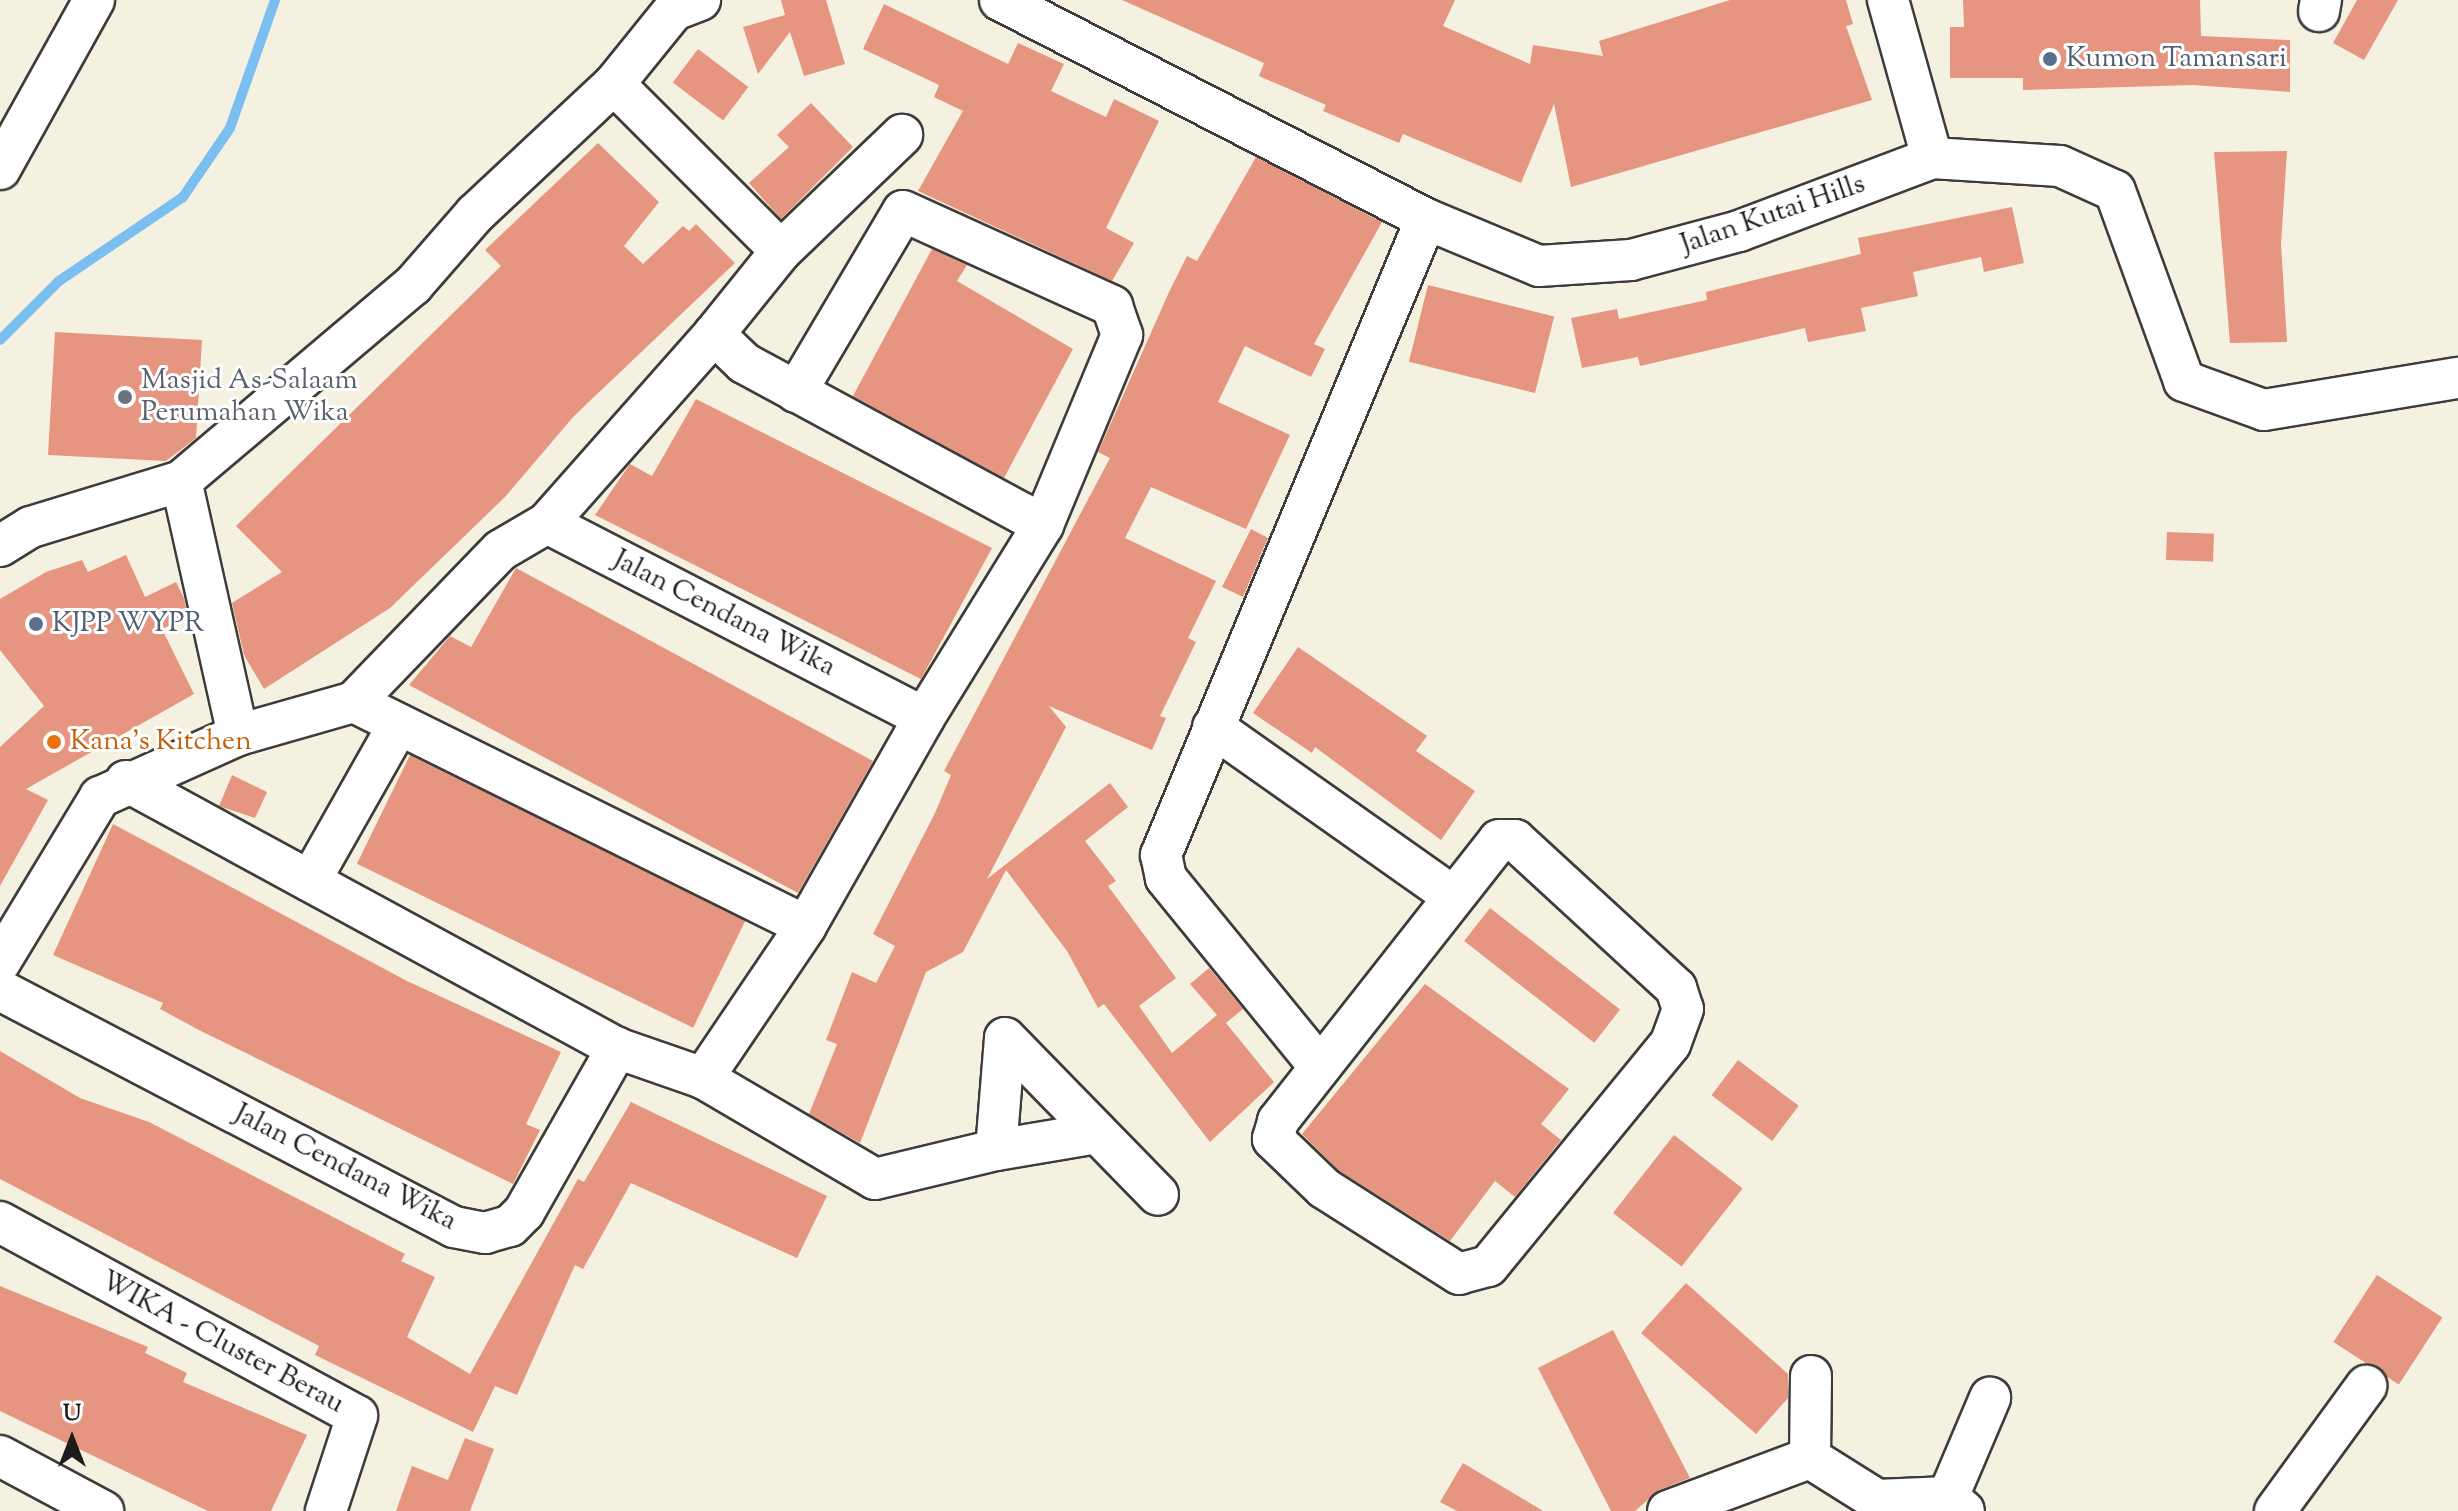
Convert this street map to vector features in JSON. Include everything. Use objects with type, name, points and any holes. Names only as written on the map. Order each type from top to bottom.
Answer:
[{"type":"street","points":[[0,169],[94,0]]},
{"type":"street","name":"Jalan Kutai Hills","points":[[1000,0],[1426,219],[1539,266],[1631,260],[1739,231],[1932,158],[2060,166],[2115,191],[2172,357],[2184,381],[2217,397],[2264,410],[2458,378]]},
{"type":"street","points":[[1888,0],[1932,158]]},
{"type":"street","points":[[0,546],[31,527],[181,481],[413,285],[475,214],[614,84],[682,3]]},
{"type":"street","points":[[614,84],[781,251]]},
{"type":"street","points":[[0,962],[100,797],[126,781],[238,735],[354,702],[501,550],[547,523],[714,334],[781,251],[854,188],[902,135]]},
{"type":"street","points":[[703,1078],[806,926],[924,718],[1043,525],[1123,322],[1112,306],[854,188]]},
{"type":"street","points":[[796,392],[903,211]]},
{"type":"street","points":[[1320,1067],[1161,871],[1161,855],[1426,219]]},
{"type":"street","points":[[714,334],[744,363],[1043,525]]},
{"type":"street","points":[[181,481],[238,735]]},
{"type":"street","name":"Jalan Cendana Wika","points":[[547,523],[924,718]]},
{"type":"street","points":[[354,702],[806,926]]},
{"type":"street","points":[[310,881],[399,724]]},
{"type":"street","points":[[1213,727],[1453,896]]},
{"type":"street","points":[[126,781],[617,1048],[703,1078],[875,1179],[996,1150],[1097,1133]]},
{"type":"street","points":[[1499,840],[1515,840],[1676,988],[1683,1009],[1670,1044],[1488,1266],[1470,1273],[1459,1274],[1324,1188],[1273,1139],[1320,1067],[1499,840]]},
{"type":"street","name":"Jalan Cendana Wika","points":[[0,990],[454,1227],[485,1233],[510,1226],[524,1212],[617,1048]]},
{"type":"street","points":[[996,1150],[1005,1038],[1158,1195]]},
{"type":"street","name":"WIKA - Cluster Berau","points":[[0,1222],[357,1416],[326,1511]]},
{"type":"street","points":[[1810,1458],[1811,1376]]},
{"type":"street","points":[[2275,1511],[2366,1386]]},
{"type":"street","points":[[1810,1458],[1876,1505],[1956,1504],[1990,1398]]},
{"type":"street","points":[[0,1456],[103,1511]]},
{"type":"street","points":[[1668,1511],[1810,1458]]},
{"type":"building","points":[[781,0],[826,0],[845,64],[804,76],[790,32],[758,74],[743,27],[785,15]]},
{"type":"building","points":[[1122,0],[1455,0],[1443,26],[1530,64],[1533,45],[1603,56],[1599,41],[1730,0],[1846,0],[1853,24],[1846,26],[1872,100],[1571,187],[1554,104],[1521,183],[1403,134],[1399,143],[1323,111],[1326,105],[1259,76],[1264,63]]},
{"type":"building","points":[[1963,0],[2200,0],[2201,36],[2290,40],[2290,92],[2193,85],[2023,90],[2023,78],[1950,78],[1950,27],[1964,27]]},
{"type":"building","points":[[2357,0],[2398,0],[2364,60],[2333,43]]},
{"type":"building","points":[[884,4],[1008,64],[1018,43],[1064,64],[1051,91],[1106,117],[1114,99],[1159,121],[1106,228],[1134,243],[1112,281],[918,191],[963,111],[934,97],[939,85],[863,49]]},
{"type":"building","points":[[698,49],[748,87],[723,120],[673,83]]},
{"type":"building","points":[[811,103],[853,147],[781,219],[749,183],[789,147],[777,135]]},
{"type":"building","points":[[598,143],[659,202],[624,246],[643,264],[683,226],[689,231],[696,224],[735,263],[574,416],[505,497],[390,608],[264,689],[244,655],[232,603],[282,572],[236,526],[501,266],[485,250]]},
{"type":"building","points":[[2287,151],[2281,244],[2287,342],[2230,343],[2214,152]]},
{"type":"building","points":[[1256,157],[1382,222],[1314,344],[1325,349],[1311,377],[1245,346],[1218,402],[1290,435],[1246,529],[1151,487],[1125,538],[1216,581],[1188,638],[1196,642],[1160,716],[1166,718],[1152,750],[1049,706],[1066,727],[987,879],[1110,783],[1128,807],[1085,841],[1116,881],[1108,886],[1176,978],[1139,1006],[1172,1053],[1217,1015],[1190,984],[1209,968],[1243,1009],[1226,1023],[1274,1082],[1210,1142],[1104,1004],[1098,1008],[1067,951],[1006,870],[963,952],[926,972],[860,1143],[809,1114],[837,1044],[826,1040],[852,972],[876,983],[895,946],[873,934],[935,813],[951,775],[944,771],[1110,458],[1098,452],[1187,256],[1197,261]]},
{"type":"building","points":[[2012,207],[2024,263],[1984,272],[1981,257],[1913,272],[1918,296],[1861,308],[1866,331],[1808,342],[1805,328],[1640,366],[1638,357],[1582,368],[1571,318],[1617,309],[1619,319],[1707,300],[1706,292],[1861,254],[1858,238]]},
{"type":"building","points":[[932,249],[967,265],[957,281],[1073,349],[1004,478],[853,396]]},
{"type":"building","points":[[1428,285],[1554,316],[1535,393],[1409,362]]},
{"type":"building","name":"Masjid As-Salaam Perumahan Wika","points":[[55,332],[202,340],[196,438],[166,461],[48,455]]},
{"type":"building","points":[[696,399],[992,548],[921,679],[595,515],[630,464],[652,476]]},
{"type":"building","points":[[1251,529],[1268,538],[1243,597],[1222,587]]},
{"type":"building","points":[[2167,532],[2214,534],[2213,562],[2166,560]]},
{"type":"building","points":[[126,555],[145,597],[176,582],[184,598],[188,617],[162,629],[194,694],[26,789],[48,800],[0,886],[0,747],[44,706],[0,650],[0,599],[46,572],[82,560],[88,572]]},
{"type":"building","points":[[516,568],[873,761],[798,893],[409,685],[450,636],[471,647]]},
{"type":"building","points":[[1298,647],[1427,736],[1416,751],[1475,791],[1441,840],[1315,747],[1312,753],[1253,713]]},
{"type":"building","points":[[410,755],[746,919],[693,1028],[357,864]]},
{"type":"building","points":[[232,775],[267,792],[255,818],[219,806]]},
{"type":"building","points":[[113,824],[407,981],[561,1052],[526,1124],[540,1130],[513,1184],[199,1030],[160,1009],[163,1003],[53,955]]},
{"type":"building","points":[[1490,908],[1620,1010],[1594,1043],[1464,941]]},
{"type":"building","points":[[1425,984],[1569,1089],[1541,1124],[1561,1140],[1515,1197],[1495,1181],[1450,1241],[1338,1170],[1302,1134]]},
{"type":"building","points":[[0,1051],[80,1098],[149,1122],[405,1254],[401,1261],[435,1277],[407,1337],[470,1374],[578,1179],[584,1182],[631,1102],[827,1196],[797,1258],[631,1183],[583,1269],[575,1265],[517,1395],[495,1386],[473,1432],[315,1355],[319,1346],[0,1179]]},
{"type":"building","points":[[1738,1060],[1799,1106],[1772,1141],[1712,1095]]},
{"type":"building","points":[[1674,1135],[1743,1189],[1682,1267],[1613,1213]]},
{"type":"building","points":[[2377,1275],[2442,1317],[2399,1385],[2333,1342]]},
{"type":"building","points":[[1686,1283],[1788,1374],[1788,1398],[1756,1434],[1641,1333]]},
{"type":"building","points":[[0,1286],[148,1347],[145,1353],[187,1373],[183,1382],[307,1435],[271,1511],[208,1511],[0,1411]]},
{"type":"building","points":[[1613,1330],[1690,1478],[1659,1490],[1635,1511],[1611,1511],[1538,1368]]},
{"type":"building","points":[[465,1438],[494,1449],[470,1511],[396,1511],[412,1466],[448,1480]]},
{"type":"building","points":[[1463,1463],[1543,1511],[1457,1511],[1440,1502]]},
{"type":"waterway","points":[[0,340],[59,281],[183,197],[230,128],[275,0]]},
{"type":"place","name":"Kumon Tamansari","points":[[2050,59]]},
{"type":"place","name":"Masjid As-Salaam Perumahan Wika","points":[[125,397]]},
{"type":"place","name":"KJPP WYPR","points":[[36,624]]},
{"type":"place","name":"Kana's Kitchen","points":[[54,742]]}]
